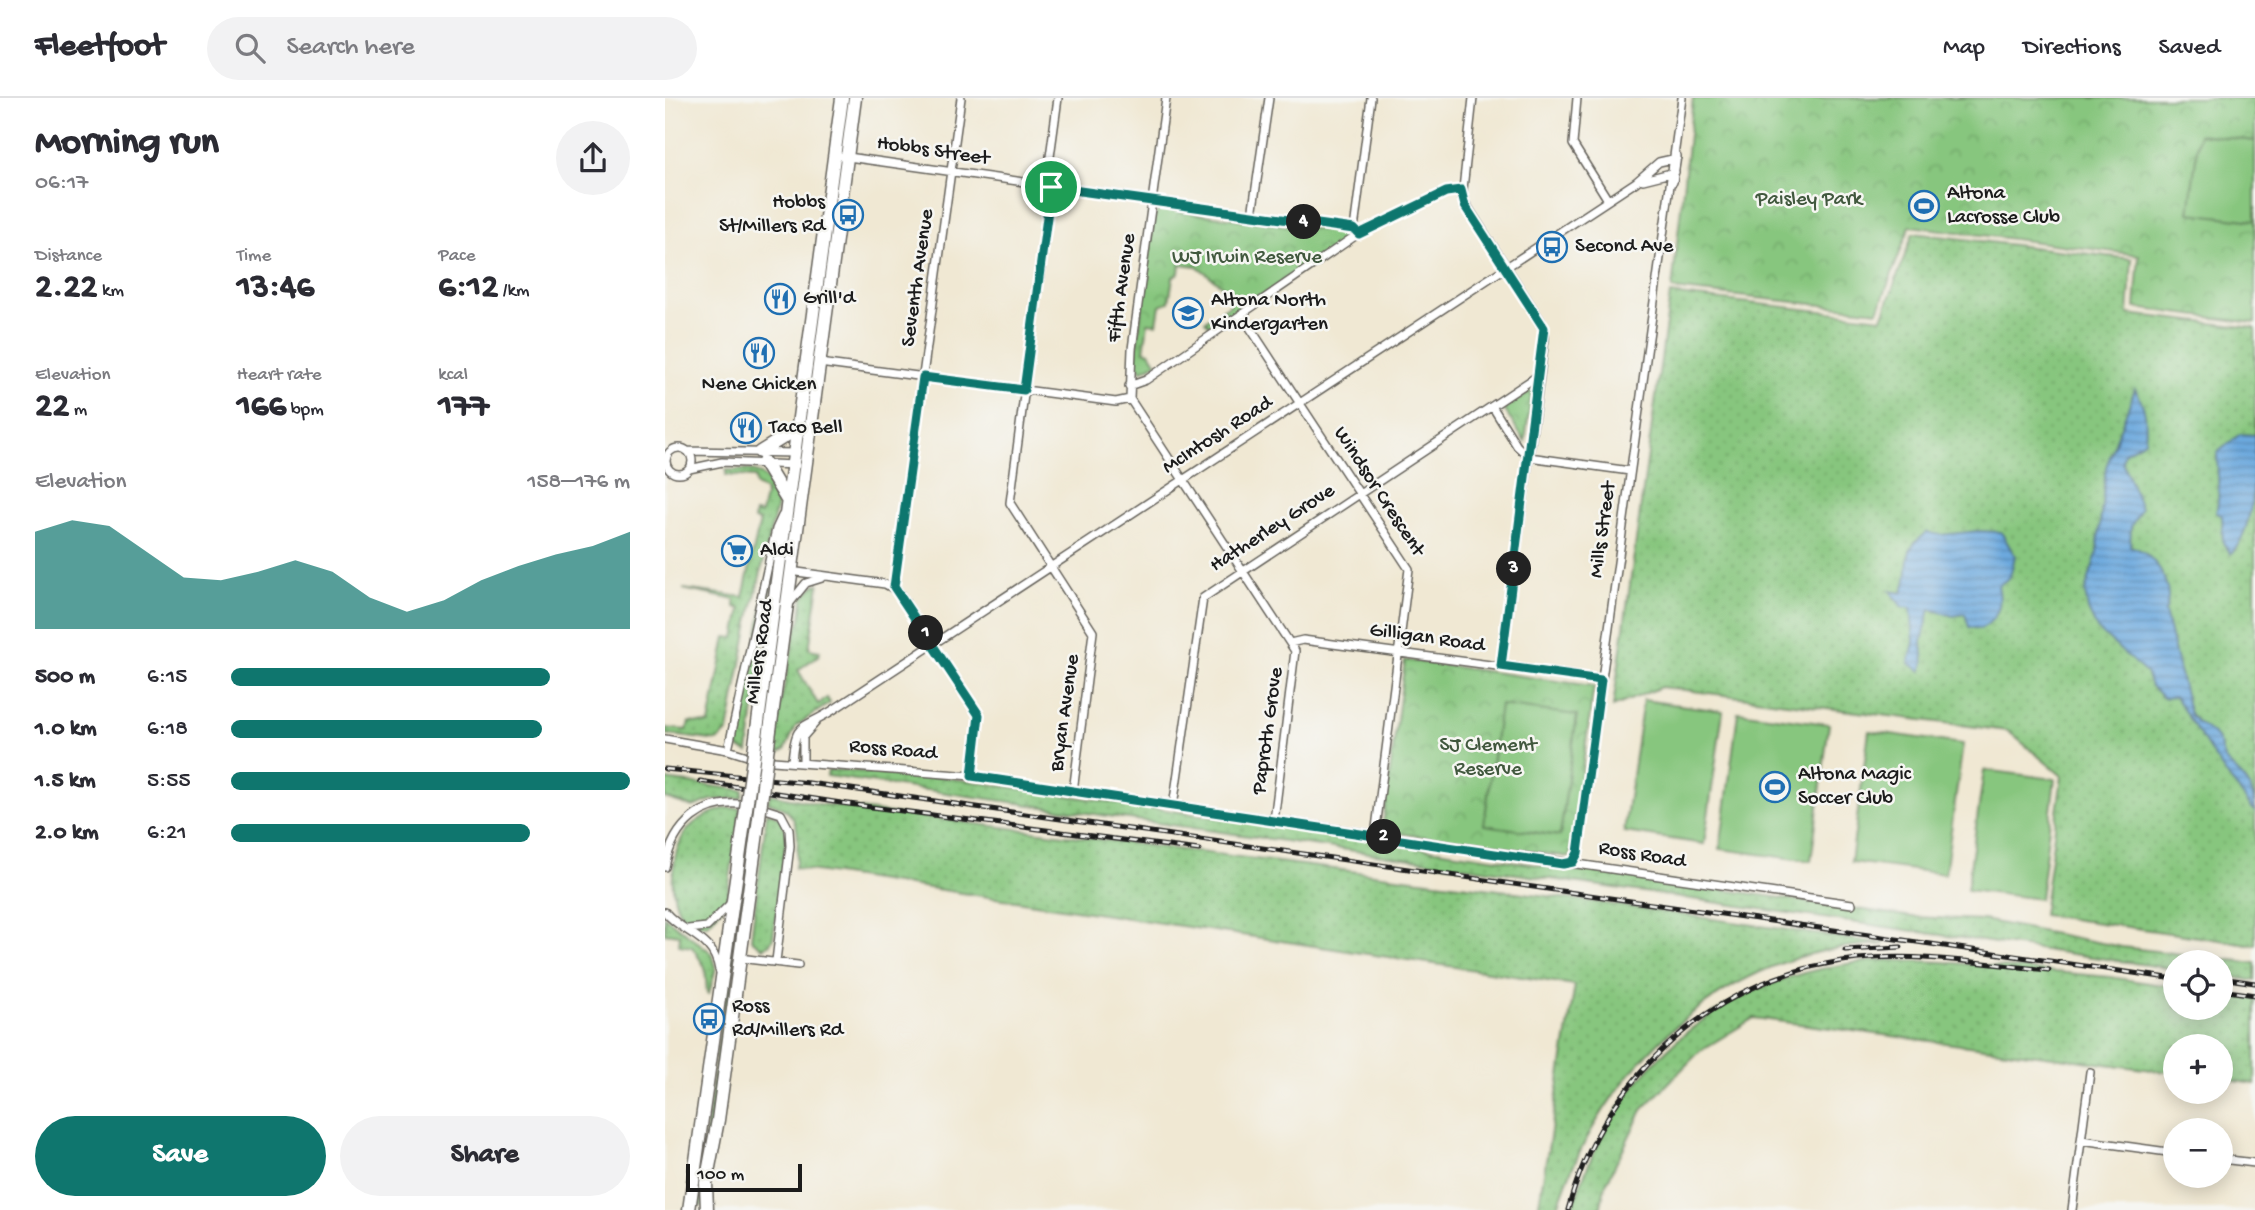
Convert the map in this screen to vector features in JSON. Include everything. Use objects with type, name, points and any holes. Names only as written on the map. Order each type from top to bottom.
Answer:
[{"type":"main road","name":"Millers Road","points":[[761,755],[786,505],[799,459],[819,363],[841,156],[842,98]]},
{"type":"main road","name":"Millers Road","points":[[706,1210],[706,1183],[715,1146],[739,958],[752,817],[787,606],[799,459],[797,429],[841,156],[855,98]]},
{"type":"main road","points":[[786,505],[762,457],[797,429]]},
{"type":"main road","name":"Millers Road","points":[[689,1210],[734,898],[752,817]]},
{"type":"street","name":"Seventh Avenue","points":[[894,587],[961,98]]},
{"type":"street","name":"Bryan Avenue","points":[[1058,98],[1010,503],[1093,632],[1073,792]]},
{"type":"street","name":"Fifth Avenue","points":[[1130,400],[1129,386],[1166,98]]},
{"type":"street","points":[[1252,215],[1269,98]]},
{"type":"street","points":[[1356,231],[1371,98]]},
{"type":"street","points":[[1473,98],[1461,190],[1465,206],[1544,328],[1501,666]]},
{"type":"street","points":[[1577,98],[1573,144],[1608,201]]},
{"type":"street","name":"Mills Street","points":[[1573,862],[1578,853],[1682,98]]},
{"type":"street","name":"Hobbs Street","points":[[841,156],[1356,231]]},
{"type":"street","name":"McIntosh Road","points":[[793,762],[796,733],[804,724],[819,719],[1608,201],[1659,162],[1675,158]]},
{"type":"street","name":"McIntosh Road","points":[[1636,182],[1673,172]]},
{"type":"street","points":[[1129,386],[1146,380],[1356,231],[1446,192],[1461,190]]},
{"type":"street","name":"Windsor Crescent","points":[[1241,314],[1409,569],[1375,836]]},
{"type":"street","points":[[819,363],[1116,402],[1130,400]]},
{"type":"street","name":"Hatherley Grove","points":[[1174,807],[1201,602],[1207,593],[1539,375]]},
{"type":"street","name":"Paproth Grove","points":[[1130,400],[1295,651],[1296,663],[1274,821]]},
{"type":"street","points":[[1492,406],[1517,446],[1529,457],[1630,471]]},
{"type":"street","points":[[762,457],[722,462],[689,469],[680,474],[667,470],[666,460],[667,454],[679,448],[688,451],[799,459]]},
{"type":"street","points":[[688,451],[692,457],[689,469]]},
{"type":"street","name":"Millers Road","points":[[728,750],[776,529],[786,505]]},
{"type":"street","points":[[776,588],[791,571],[894,587],[979,715],[972,776]]},
{"type":"street","points":[[787,606],[808,582],[837,578]]},
{"type":"street","name":"Gilligan Road","points":[[1290,643],[1303,640],[1601,680]]},
{"type":"street","name":"McIntosh Road","points":[[803,762],[803,737],[819,719]]},
{"type":"street","name":"Ross Road","points":[[665,739],[793,762],[972,776],[1852,904]]},
{"type":"street","points":[[665,867],[676,834],[700,810],[717,803],[733,802],[771,808],[781,814],[787,820],[790,846],[776,961]]},
{"type":"street","points":[[687,929],[707,927],[717,921],[734,898]]},
{"type":"street","points":[[665,912],[673,921],[707,942],[714,952],[721,990]]},
{"type":"street","points":[[739,958],[798,965]]},
{"type":"street","points":[[2072,1210],[2091,1072]]},
{"type":"street","points":[[2081,1140],[2163,1151]]},
{"type":"street","points":[[2233,1160],[2255,1163]]},
{"type":"green space","name":"Paisley Park","points":[[1693,98],[2255,98],[2255,323],[2135,308],[2139,255],[1910,226],[1878,311],[1672,289]]},
{"type":"green space","points":[[2199,134],[2255,141],[2255,221],[2189,213]]},
{"type":"green space","name":"WJ Irwin Reserve","points":[[1159,209],[1338,232],[1344,240],[1331,252],[1211,327],[1205,321],[1230,305],[1230,292],[1197,266],[1180,264],[1179,273],[1173,277],[1169,302],[1160,305],[1157,324],[1148,323],[1144,351],[1150,352],[1157,363],[1141,371],[1135,363],[1153,219]]},
{"type":"green space","points":[[1913,233],[2132,259],[2128,314],[2255,328],[2255,945],[2043,915],[2062,776],[2008,731],[1661,687],[1613,707],[1670,294],[1882,318]]},
{"type":"green space","points":[[1532,390],[1525,442],[1504,409]]},
{"type":"green space","points":[[726,470],[749,470],[761,474],[767,480],[777,505],[749,622],[728,731],[718,741],[665,734],[665,728],[687,730],[689,722],[709,724],[726,637],[735,638],[741,609],[735,607],[735,600],[683,589],[743,597],[760,521],[754,520],[755,513],[761,514],[766,491],[756,486],[755,477],[726,475]]},
{"type":"green space","points":[[771,564],[774,564],[748,752],[739,748],[737,741]]},
{"type":"green space","points":[[819,584],[809,649],[820,651],[819,655],[798,670],[818,704],[827,698],[830,703],[796,726],[785,750],[775,755],[778,716],[796,630],[801,620],[803,597]]},
{"type":"green space","name":"SJ Clement Reserve","points":[[1405,660],[1594,686],[1570,857],[1382,831]]},
{"type":"green space","points":[[1643,700],[1723,711],[1704,844],[1624,832]]},
{"type":"green space","points":[[1500,705],[1577,715],[1560,836],[1484,825]]},
{"type":"green space","name":"Altona Magic Soccer Club","points":[[1738,712],[1829,724],[1811,861],[1720,849]]},
{"type":"green space","points":[[1869,731],[1963,744],[1945,874],[1851,862]]},
{"type":"green space","points":[[1984,770],[2055,779],[2040,899],[1967,890]]},
{"type":"green space","points":[[828,771],[942,777],[1579,871],[1580,869],[1913,917],[1983,920],[2122,947],[2163,952],[2163,967],[827,776]]},
{"type":"green space","points":[[665,780],[743,790],[742,798],[711,800],[693,807],[665,798]]},
{"type":"green space","points":[[770,794],[819,804],[1595,902],[1885,944],[1828,950],[1774,966],[1724,991],[1679,1024],[1639,1064],[1605,1108],[1577,1158],[1557,1210],[1538,1210],[1575,985],[795,868],[797,827],[788,812],[768,802]]},
{"type":"green space","points":[[726,808],[741,808],[726,904],[708,924],[694,924],[683,917],[677,905],[673,890],[675,857],[680,841],[692,825],[705,816]]},
{"type":"green space","points":[[751,810],[755,810],[702,1206],[697,1205],[697,1199]]},
{"type":"green space","points":[[767,812],[779,817],[787,832],[773,938],[769,945],[763,948],[751,939]]},
{"type":"green space","points":[[665,917],[712,953],[716,967],[709,994],[705,967],[692,947],[679,945],[680,935],[665,933]]},
{"type":"green space","points":[[1886,960],[1944,962],[2110,977],[2163,985],[2163,1020],[2233,1020],[2233,996],[2255,999],[2255,1084],[2233,1081],[2233,1034],[2163,1034],[2163,1071],[1754,1018],[1700,1051],[1642,1110],[1605,1186],[1600,1210],[1572,1210],[1592,1157],[1618,1109],[1650,1067],[1687,1032],[1729,1004],[1777,982],[1829,967]]},
{"type":"green space","points":[[2233,960],[2255,963],[2255,981],[2233,977]]},
{"type":"water","points":[[2135,389],[2144,408],[2146,427],[2145,441],[2125,452],[2122,461],[2141,508],[2131,527],[2130,546],[2148,555],[2161,572],[2168,592],[2165,612],[2189,711],[2197,722],[2216,737],[2225,760],[2251,789],[2255,812],[2221,767],[2175,697],[2163,698],[2151,686],[2146,673],[2097,629],[2088,610],[2085,591],[2097,553],[2106,467]]},
{"type":"water","points":[[2240,434],[2255,435],[2254,483],[2245,530],[2231,554],[2223,543],[2222,516],[2216,512],[2219,491],[2217,453]]},
{"type":"water","points":[[1978,531],[2001,532],[2015,556],[2010,577],[1998,586],[2000,600],[1997,612],[1991,621],[1980,629],[1969,627],[1965,614],[1953,616],[1930,609],[1922,642],[1924,663],[1921,671],[1909,663],[1914,642],[1911,608],[1902,607],[1890,591],[1902,593],[1909,554],[1912,547],[1927,532],[1940,535]]},
{"type":"railway","points":[[665,769],[809,783],[2163,977]]},
{"type":"railway","points":[[700,781],[841,803],[1199,850]]},
{"type":"railway","points":[[1845,950],[1901,947]]},
{"type":"railway","points":[[1568,1210],[1585,1161],[1609,1116],[1638,1075],[1674,1039],[1714,1009],[1759,985],[1807,968],[1858,959],[1906,957],[2049,970]]},
{"type":"railway","points":[[2233,980],[2255,983]]},
{"type":"railway","points":[[2233,992],[2255,995]]},
{"type":"place","name":"Altona Lacrosse Club","points":[[1924,206]]},
{"type":"place","name":"Hobbs St/Millers Rd","points":[[848,215]]},
{"type":"place","name":"Second Ave","points":[[1552,247]]},
{"type":"place","name":"Grill'd","points":[[780,299]]},
{"type":"place","name":"Altona North Kindergarten","points":[[1188,313]]},
{"type":"place","name":"Nene Chicken","points":[[759,353]]},
{"type":"place","name":"Taco Bell","points":[[746,428]]},
{"type":"place","name":"Aldi","points":[[737,551]]},
{"type":"place","name":"Altona Magic Soccer Club","points":[[1775,787]]},
{"type":"place","name":"Ross Rd/Millers Rd","points":[[709,1019]]},
{"type":"route","points":[[1051,187],[1354,229],[1359,234],[1446,192],[1461,190],[1465,206],[1544,328],[1545,338],[1501,666],[1601,680],[1578,853],[1573,862],[1563,864],[972,776],[979,715],[894,587],[923,377],[1024,390],[1051,187]]}]
